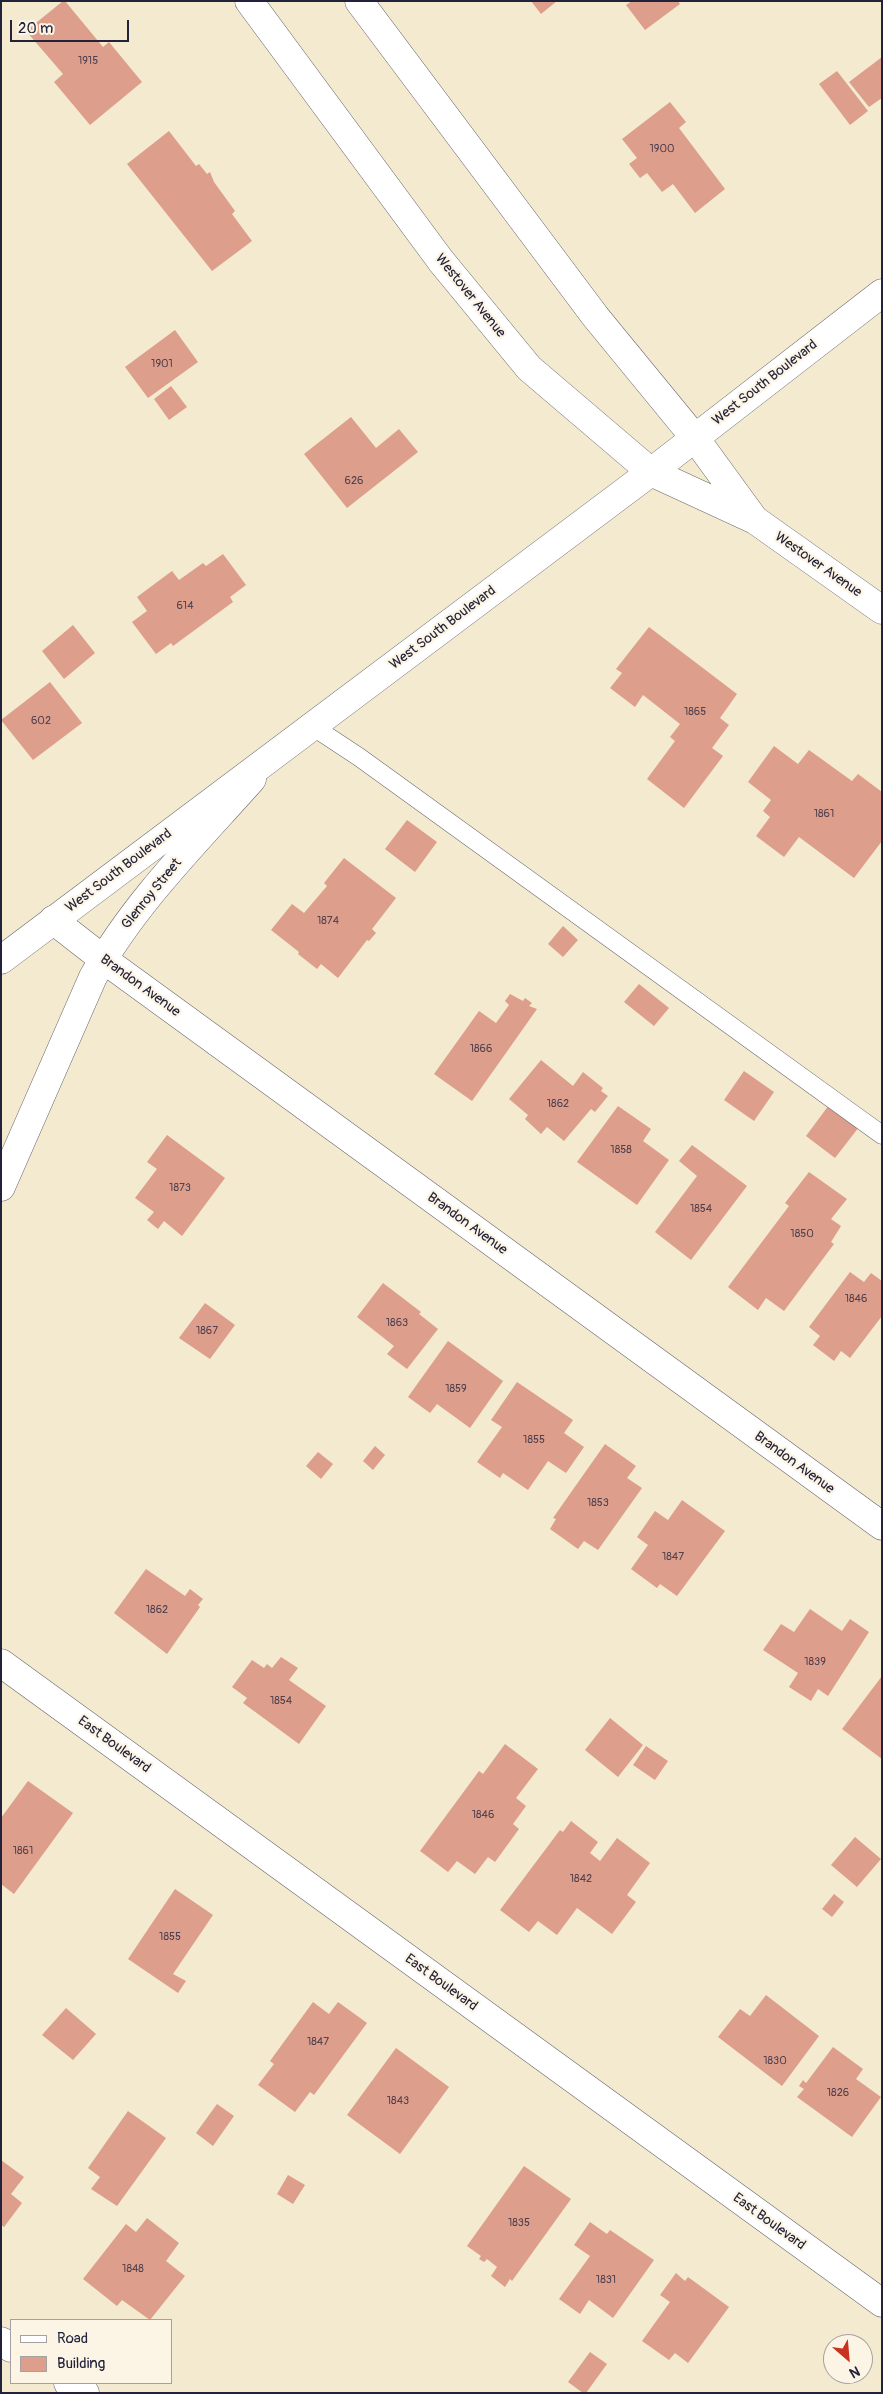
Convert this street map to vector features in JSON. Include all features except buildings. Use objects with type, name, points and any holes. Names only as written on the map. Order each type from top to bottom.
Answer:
[{"type":"street","name":"Westover Avenue","points":[[249,1],[441,261],[529,368],[651,472],[755,520],[882,610]]},
{"type":"street","name":"Westover Avenue","points":[[359,1],[595,316],[695,438],[755,520]]},
{"type":"street","name":"West South Boulevard","points":[[1,960],[651,472],[882,292]]},
{"type":"street","name":"Glenroy Street","points":[[1,1187],[103,959],[136,910],[271,758]]},
{"type":"street","name":"Brandon Avenue","points":[[53,920],[103,959],[882,1526]]},
{"type":"street","name":"East Boulevard","points":[[1,1663],[882,2303]]},
{"type":"street","points":[[70,2384],[85,2393]]},
{"type":"lane","points":[[312,726],[359,757],[882,1135]]}]
